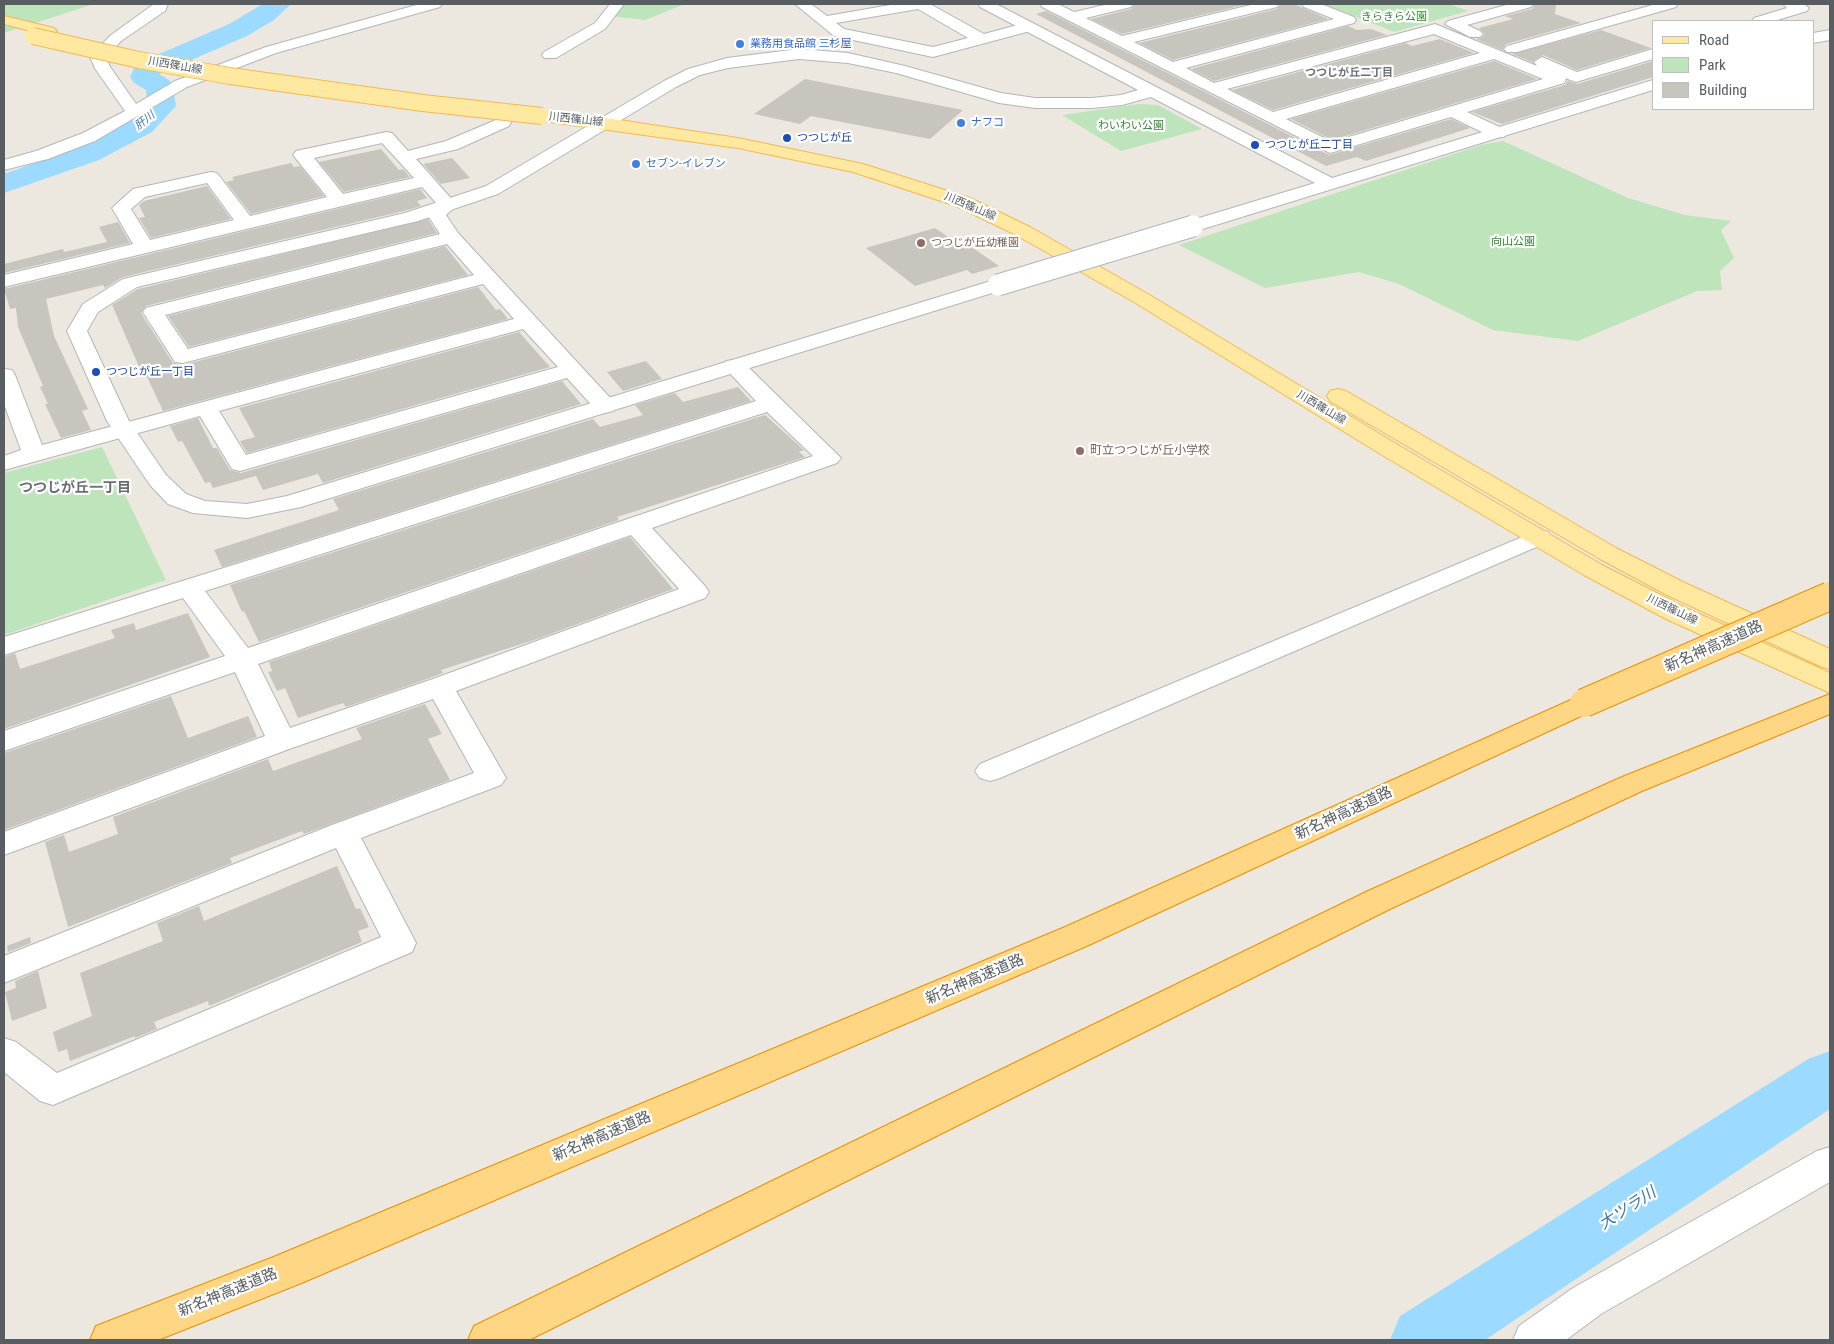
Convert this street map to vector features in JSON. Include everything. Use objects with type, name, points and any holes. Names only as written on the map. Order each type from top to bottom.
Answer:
[{"type":"highway","name":"新名神高速道路","points":[[110,1340],[290,1269],[1077,936],[1584,703],[1830,596]]},
{"type":"highway","points":[[488,1340],[1370,904],[1632,784],[1830,703]]},
{"type":"main road","name":"川西篠山線","points":[[4,20],[162,56],[548,113]]},
{"type":"main road","name":"川西篠山線","points":[[4,30],[139,60],[230,76],[422,103],[548,113],[790,143],[869,160],[958,187],[1027,217],[1118,262],[1290,368],[1609,554],[1676,589],[1830,660]]},
{"type":"main road","name":"川西篠山線","points":[[611,120],[738,143],[857,168],[963,202],[1023,231],[1141,298],[1390,450],[1593,570],[1675,613],[1830,684]]},
{"type":"street","points":[[134,113],[102,67],[98,57],[116,38],[160,8],[161,4]]},
{"type":"street","points":[[4,165],[42,155],[89,137],[134,113],[181,84],[271,50],[434,4]]},
{"type":"street","points":[[550,55],[600,26],[617,4]]},
{"type":"street","points":[[802,4],[839,33],[933,52],[1030,27]]},
{"type":"street","points":[[824,21],[919,4],[981,39]]},
{"type":"street","points":[[985,4],[1329,183]]},
{"type":"street","points":[[1048,4],[1330,148],[1558,80],[1435,29],[1213,88]]},
{"type":"street","points":[[1073,17],[1107,6],[1126,4]]},
{"type":"street","points":[[1122,41],[1272,4]]},
{"type":"street","points":[[1173,67],[1348,20],[1309,4]]},
{"type":"street","points":[[1526,4],[1452,24],[1576,76],[1652,54]]},
{"type":"street","points":[[1512,49],[1671,4]]},
{"type":"street","points":[[1762,20],[1802,8],[1790,4]]},
{"type":"street","points":[[1814,38],[1830,35]]},
{"type":"street","points":[[1152,91],[1122,100],[1035,103],[998,98],[869,61],[828,55],[799,54],[727,63],[694,72],[670,84],[539,164],[492,190],[411,217],[130,284],[90,308],[77,331],[124,430],[158,480],[177,499],[202,508],[247,511],[292,502],[1652,85]]},
{"type":"street","points":[[1271,118],[1495,54]]},
{"type":"street","points":[[1454,112],[1498,133]]},
{"type":"street","points":[[405,157],[452,145],[503,122]]},
{"type":"street","points":[[339,200],[302,155],[386,137],[424,181],[448,205]]},
{"type":"street","points":[[145,247],[121,208],[139,193],[211,177],[246,223]]},
{"type":"street","points":[[4,281],[424,181]]},
{"type":"street","points":[[448,205],[436,214],[451,236],[605,406]]},
{"type":"street","points":[[451,236],[153,312],[183,357],[488,277]]},
{"type":"street","points":[[4,463],[529,321]]},
{"type":"street","points":[[4,742],[829,458],[734,366]]},
{"type":"street","points":[[206,408],[240,464],[571,370]]},
{"type":"street","points":[[4,375],[34,454]]},
{"type":"street","points":[[4,646],[771,403]]},
{"type":"street","points":[[4,844],[282,741],[440,687],[696,592],[636,525]]},
{"type":"street","points":[[990,771],[1540,537]]},
{"type":"street","points":[[188,588],[242,659],[282,741]]},
{"type":"street","points":[[4,970],[344,833],[491,778],[440,687]]},
{"type":"street","points":[[4,1052],[53,1090],[400,943],[344,833]]},
{"type":"street","points":[[1533,1340],[1587,1301],[1830,1163]]},
{"type":"green space","points":[[4,4],[94,4],[4,33]]},
{"type":"green space","points":[[615,4],[685,4],[645,20],[602,15]]},
{"type":"green space","name":"きらきら公園","points":[[1324,4],[1449,4],[1468,11],[1394,32]]},
{"type":"green space","name":"わいわい公園","points":[[1139,104],[1158,105],[1202,129],[1121,151],[1062,115]]},
{"type":"green space","name":"向山公園","points":[[1503,141],[1628,198],[1685,215],[1731,221],[1721,230],[1734,258],[1720,271],[1722,290],[1697,291],[1578,341],[1493,330],[1399,284],[1359,272],[1265,288],[1179,245],[1481,145]]},
{"type":"green space","points":[[102,447],[166,580],[4,635],[4,473]]},
{"type":"building","points":[[1135,4],[1248,4],[1122,34],[1091,19],[1131,9]]},
{"type":"building","points":[[1281,4],[1294,4],[1328,19],[1173,60],[1139,43],[1277,9]]},
{"type":"building","points":[[1535,4],[1556,4],[1555,14],[1581,23],[1506,44],[1502,50],[1476,39],[1481,38],[1485,34],[1479,28],[1513,19],[1505,16],[1532,9]]},
{"type":"building","points":[[1046,11],[1329,155],[1451,119],[1470,128],[1366,161],[1357,157],[1326,166],[1036,14]]},
{"type":"building","points":[[1348,26],[1357,30],[1371,29],[1387,35],[1214,81],[1191,69]]},
{"type":"building","points":[[1601,30],[1651,48],[1577,70],[1543,55],[1532,62],[1512,54]]},
{"type":"building","points":[[1440,39],[1474,53],[1273,110],[1232,90],[1406,43],[1412,46]]},
{"type":"building","points":[[1494,61],[1537,79],[1332,140],[1291,119]]},
{"type":"building","points":[[1652,61],[1652,77],[1502,124],[1472,112],[1565,85],[1568,81],[1577,84]]},
{"type":"building","points":[[805,79],[963,110],[930,139],[811,116],[800,124],[754,114]]},
{"type":"building","points":[[381,149],[399,170],[403,169],[410,177],[344,192],[319,162]]},
{"type":"building","points":[[452,158],[470,178],[441,184],[423,164]]},
{"type":"building","points":[[291,163],[294,167],[300,166],[324,196],[251,214],[226,182],[234,180],[232,177]]},
{"type":"building","points":[[207,186],[231,219],[151,238],[139,218],[145,217],[139,205],[144,201]]},
{"type":"building","points":[[420,189],[427,198],[417,201],[421,206],[404,211],[123,277],[105,288],[103,285],[46,299],[54,336],[88,409],[82,411],[91,430],[61,438],[45,404],[48,404],[40,387],[43,386],[18,327],[16,308],[10,309],[4,289]]},
{"type":"building","points":[[428,219],[437,233],[146,306],[141,313],[173,363],[183,365],[478,287],[496,310],[500,309],[508,319],[163,411],[143,368],[140,369],[112,305],[138,289]]},
{"type":"building","points":[[118,222],[130,243],[4,273],[4,264],[63,249],[64,252],[107,242],[99,227]]},
{"type":"building","points":[[935,228],[954,241],[960,239],[999,266],[972,274],[967,270],[915,286],[866,248]]},
{"type":"building","points":[[445,246],[468,275],[189,347],[168,316]]},
{"type":"building","points":[[519,332],[550,367],[247,453],[240,441],[255,437],[239,408]]},
{"type":"building","points":[[646,361],[662,379],[623,391],[607,372]]},
{"type":"building","points":[[562,381],[581,404],[323,483],[318,474],[263,490],[256,476],[213,488],[210,482],[205,483],[182,441],[178,442],[170,426],[198,418],[213,448],[217,448],[230,470],[241,473]]},
{"type":"building","points":[[738,387],[751,401],[222,567],[214,550],[339,510],[333,499],[593,419],[600,427],[643,415],[635,405],[675,393],[683,402]]},
{"type":"building","points":[[765,415],[804,450],[799,452],[805,457],[617,517],[619,520],[259,642],[244,611],[242,612],[230,585]]},
{"type":"building","points":[[630,537],[673,589],[537,639],[441,670],[443,673],[413,684],[346,707],[343,703],[298,718],[285,688],[277,691],[268,672],[272,671],[269,662]]},
{"type":"building","points":[[188,613],[210,657],[4,729],[4,657],[15,653],[20,669],[115,638],[111,630],[134,623],[136,630]]},
{"type":"building","points":[[171,696],[188,738],[248,716],[257,737],[4,830],[4,753]]},
{"type":"building","points":[[425,704],[442,734],[428,739],[450,780],[304,834],[302,831],[230,858],[232,863],[68,927],[45,842],[64,835],[69,852],[118,834],[113,817],[268,759],[273,771],[362,739],[356,728]]},
{"type":"building","points":[[337,866],[356,909],[360,908],[369,927],[358,931],[362,942],[209,1006],[208,1001],[154,1022],[157,1029],[135,1038],[135,1036],[70,1061],[67,1049],[58,1052],[53,1032],[92,1016],[80,973],[163,941],[157,923],[199,906],[204,921]]},
{"type":"building","points":[[30,937],[31,943],[8,952],[7,946]]},
{"type":"building","points":[[38,971],[47,1008],[12,1021],[5,992],[16,988],[15,981]]},
{"type":"waterway","name":"肝川","points":[[4,184],[88,154],[142,126],[162,106],[159,86],[144,77],[146,70],[238,30],[265,15],[278,4]]},
{"type":"waterway","name":"大ツラ川","points":[[1425,1340],[1830,1077]]},
{"type":"place","name":"業務用食品館 三杉屋","points":[[740,44]]},
{"type":"place","name":"ナフコ","points":[[961,123]]},
{"type":"place","name":"つつじが丘","points":[[787,138]]},
{"type":"place","name":"つつじが丘二丁目","points":[[1255,145]]},
{"type":"place","name":"セブン-イレブン","points":[[636,164]]},
{"type":"place","name":"つつじが丘幼稚園","points":[[921,243]]},
{"type":"place","name":"つつじが丘一丁目","points":[[96,372]]},
{"type":"place","name":"町立つつじが丘小学校","points":[[1080,451]]},
{"type":"district","name":"つつじが丘二丁目","points":[[1349,73]]},
{"type":"district","name":"つつじが丘一丁目","points":[[75,488]]}]
